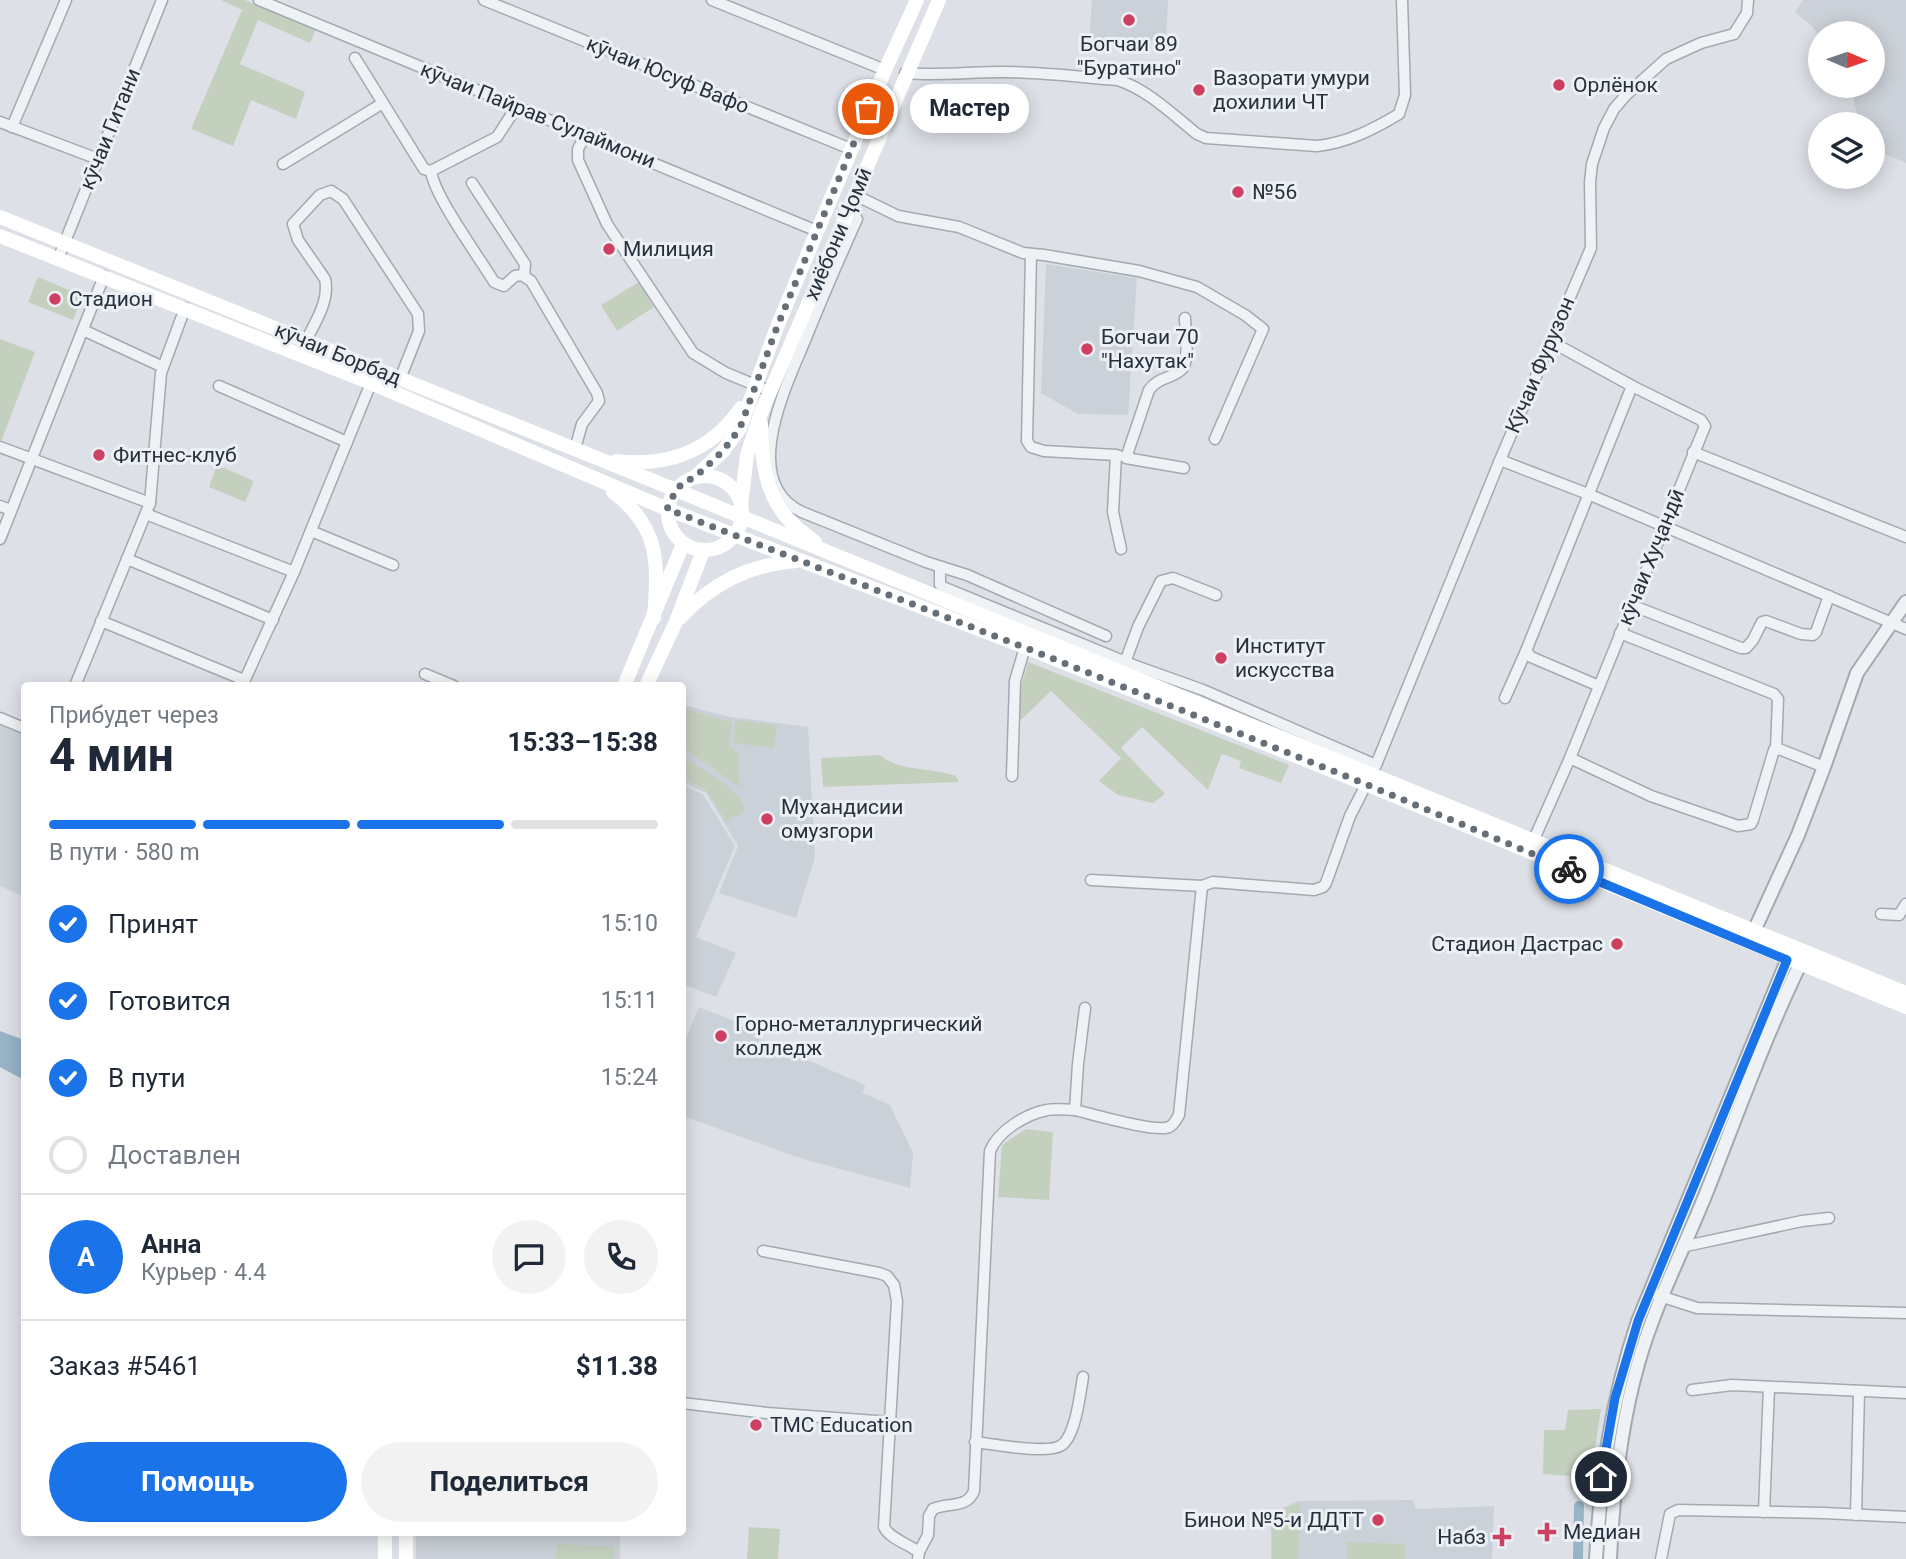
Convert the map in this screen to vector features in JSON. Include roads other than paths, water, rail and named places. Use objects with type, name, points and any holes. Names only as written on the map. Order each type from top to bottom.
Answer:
[{"type":"main road","name":"хиёбони Ҷомӣ","points":[[753,390],[851,149],[917,0]]},
{"type":"main road","name":"хиёбони Ҷомӣ","points":[[742,512],[747,456],[761,413],[800,337],[905,73],[939,0]]},
{"type":"main road","name":"кӯчаи Борбад","points":[[0,217],[598,459],[676,490],[742,512],[827,552],[1123,667],[1371,774],[1530,847],[1796,956],[1906,1007]]},
{"type":"main road","name":"кӯчаи Борбад","points":[[0,236],[372,383],[667,509],[797,561],[1371,774]]},
{"type":"main road","points":[[598,459],[652,463],[681,456],[703,444],[732,422],[753,390]]},
{"type":"main road","points":[[742,512],[735,535],[727,544],[703,551],[683,544],[670,527],[667,509],[676,490],[695,477],[723,451],[740,428],[753,390]]},
{"type":"main road","points":[[761,413],[767,465],[777,503],[786,509],[790,521],[827,552]]},
{"type":"main road","name":"кӯчаи Борбад","points":[[695,477],[718,478],[729,485],[737,494],[742,512]]},
{"type":"main road","points":[[596,478],[625,501],[639,517],[653,541],[657,569],[654,618]]},
{"type":"main road","points":[[626,682],[683,544]]},
{"type":"main road","points":[[648,682],[675,624],[703,551]]},
{"type":"main road","points":[[675,624],[705,593],[734,575],[753,568],[797,561]]},
{"type":"main road","name":"кӯчаи Борбад","points":[[1530,847],[1754,931],[1796,956],[1906,993]]},
{"type":"main road","points":[[385,1536],[385,1559]]},
{"type":"main road","points":[[406,1536],[406,1559]]},
{"type":"street","points":[[12,127],[66,0]]},
{"type":"street","points":[[148,0],[161,2]]},
{"type":"street","name":"кӯчаи Пайрав Сулаймони","points":[[259,0],[817,231]]},
{"type":"street","name":"кӯчаи Юсуф Вафо","points":[[484,0],[851,149]]},
{"type":"street","points":[[712,0],[885,70]]},
{"type":"street","points":[[905,73],[919,76],[1003,72],[1118,80],[1145,92],[1197,134],[1206,138],[1317,146],[1331,144],[1374,129],[1399,114],[1405,96],[1402,0]]},
{"type":"street","name":"Кӯчаи Фурузон","points":[[1202,886],[1213,883],[1314,890],[1323,887],[1350,816],[1371,774],[1500,460],[1591,248],[1590,181],[1592,163],[1604,128],[1614,109],[1626,95],[1666,60],[1701,43],[1734,34],[1747,13],[1748,0]]},
{"type":"street","name":"кӯчаи Гитани","points":[[58,259],[161,2]]},
{"type":"street","points":[[355,58],[424,169],[430,170],[497,137],[517,106]]},
{"type":"street","points":[[283,164],[383,103]]},
{"type":"street","points":[[0,122],[98,159]]},
{"type":"street","points":[[586,134],[578,149],[578,160],[607,224],[693,353],[753,390],[770,391]]},
{"type":"street","points":[[430,170],[453,216],[494,282],[504,286],[515,276],[524,275]]},
{"type":"street","points":[[472,183],[525,264],[524,275],[534,287],[599,397],[582,425],[575,449]]},
{"type":"street","points":[[306,341],[324,302],[326,287],[325,279],[298,240],[293,224],[320,195],[331,191],[343,199],[418,314],[419,331],[400,379]]},
{"type":"street","points":[[855,195],[898,216],[958,227],[1023,253],[1139,271],[1197,287],[1259,325],[1263,329],[1215,439]]},
{"type":"street","points":[[767,465],[776,411],[800,337],[857,219]]},
{"type":"street","points":[[1031,254],[1027,441],[1031,447],[1044,452],[1121,457],[1184,468]]},
{"type":"street","points":[[0,539],[104,276]]},
{"type":"street","points":[[77,682],[148,508],[161,373],[185,308]]},
{"type":"street","points":[[1121,548],[1113,512],[1121,457],[1154,382],[1182,369],[1186,362],[1185,318]]},
{"type":"street","points":[[83,330],[163,367]]},
{"type":"street","name":"кӯчаи Хуҷандӣ","points":[[1530,847],[1570,758],[1704,426],[1701,420],[1550,341]]},
{"type":"street","points":[[243,682],[294,572],[372,383]]},
{"type":"street","points":[[219,386],[347,442]]},
{"type":"street","points":[[1505,698],[1632,386]]},
{"type":"street","points":[[0,447],[294,572]]},
{"type":"street","points":[[1693,452],[1906,537]]},
{"type":"street","points":[[1500,460],[1588,494],[1906,629]]},
{"type":"street","points":[[0,506],[11,510]]},
{"type":"street","points":[[786,509],[940,568],[967,575],[1105,636]]},
{"type":"street","points":[[311,531],[393,565]]},
{"type":"street","points":[[127,559],[273,620]]},
{"type":"street","points":[[940,568],[940,585],[945,589],[1123,667],[1138,627],[1161,581],[1173,578],[1216,595]]},
{"type":"street","points":[[1632,606],[1746,648],[1754,640],[1762,622],[1766,621],[1801,634],[1813,635],[1829,596]]},
{"type":"street","points":[[1754,931],[1798,835],[1857,673],[1906,602]]},
{"type":"street","points":[[100,621],[241,682]]},
{"type":"street","points":[[1570,758],[1651,796],[1738,826],[1751,824],[1753,820],[1776,749],[1778,699],[1774,694],[1620,633]]},
{"type":"street","points":[[1012,776],[1015,681],[1025,647]]},
{"type":"street","points":[[1525,651],[1531,657],[1599,686]]},
{"type":"street","points":[[425,674],[444,682]]},
{"type":"street","points":[[0,718],[21,727]]},
{"type":"street","points":[[1776,749],[1824,767]]},
{"type":"street","points":[[762,1251],[865,1269],[887,1276],[894,1285],[897,1301],[884,1527],[888,1534],[918,1555],[929,1535],[929,1516],[933,1509],[962,1504],[971,1498],[974,1491],[990,1151],[994,1140],[1003,1131],[1035,1113],[1050,1109],[1075,1110],[1164,1129],[1170,1127],[1179,1115],[1202,886],[1091,880]]},
{"type":"street","points":[[1881,914],[1902,917],[1906,904]]},
{"type":"street","points":[[1596,1559],[1601,1477],[1615,1398],[1634,1332],[1686,1246],[1796,956]]},
{"type":"street","points":[[1610,1559],[1612,1503],[1629,1398],[1656,1295],[1796,956]]},
{"type":"street","points":[[1075,1110],[1084,1008]]},
{"type":"street","points":[[1686,1246],[1802,1221],[1829,1218]]},
{"type":"street","points":[[1656,1295],[1697,1308],[1906,1313]]},
{"type":"street","points":[[975,1443],[1045,1449],[1062,1445],[1077,1411],[1083,1377]]},
{"type":"street","points":[[1692,1390],[1732,1385],[1906,1393]]},
{"type":"street","points":[[1765,1512],[1769,1387]]},
{"type":"street","points":[[1856,1515],[1859,1392]]},
{"type":"street","points":[[686,1403],[767,1413],[890,1422]]},
{"type":"street","points":[[1661,1559],[1673,1511],[1906,1517]]},
{"type":"water","points":[[0,1031],[21,1039],[21,1078],[0,1067]]},
{"type":"waterway","points":[[1578,1559],[1579,1506]]},
{"type":"place","name":"Богчаи 89 \"Буратино\"","points":[[1129,20]]},
{"type":"place","name":"Орлёнок","points":[[1559,85]]},
{"type":"place","name":"Вазорати умури дохилии ЧТ","points":[[1199,90]]},
{"type":"place","name":"Мастер","points":[[868,109]]},
{"type":"place","name":"№56","points":[[1238,192]]},
{"type":"place","name":"Милиция","points":[[609,249]]},
{"type":"place","name":"Стадион","points":[[55,299]]},
{"type":"place","name":"Богчаи 70 \"Нахутак\"","points":[[1087,349]]},
{"type":"place","name":"Фитнес-клуб","points":[[99,455]]},
{"type":"place","name":"Институт искусства","points":[[1221,658]]},
{"type":"place","name":"Мухандисии омузгори","points":[[767,819]]},
{"type":"place","name":"Стадион Дастрас","points":[[1617,944]]},
{"type":"place","name":"Горно-металлургический колледж","points":[[721,1036]]},
{"type":"place","name":"TMC Education","points":[[756,1425]]},
{"type":"place","name":"Бинои №5-и ДДТТ","points":[[1378,1520]]},
{"type":"place","name":"Медиан","points":[[1547,1532]]},
{"type":"place","name":"Набз","points":[[1502,1537]]}]
